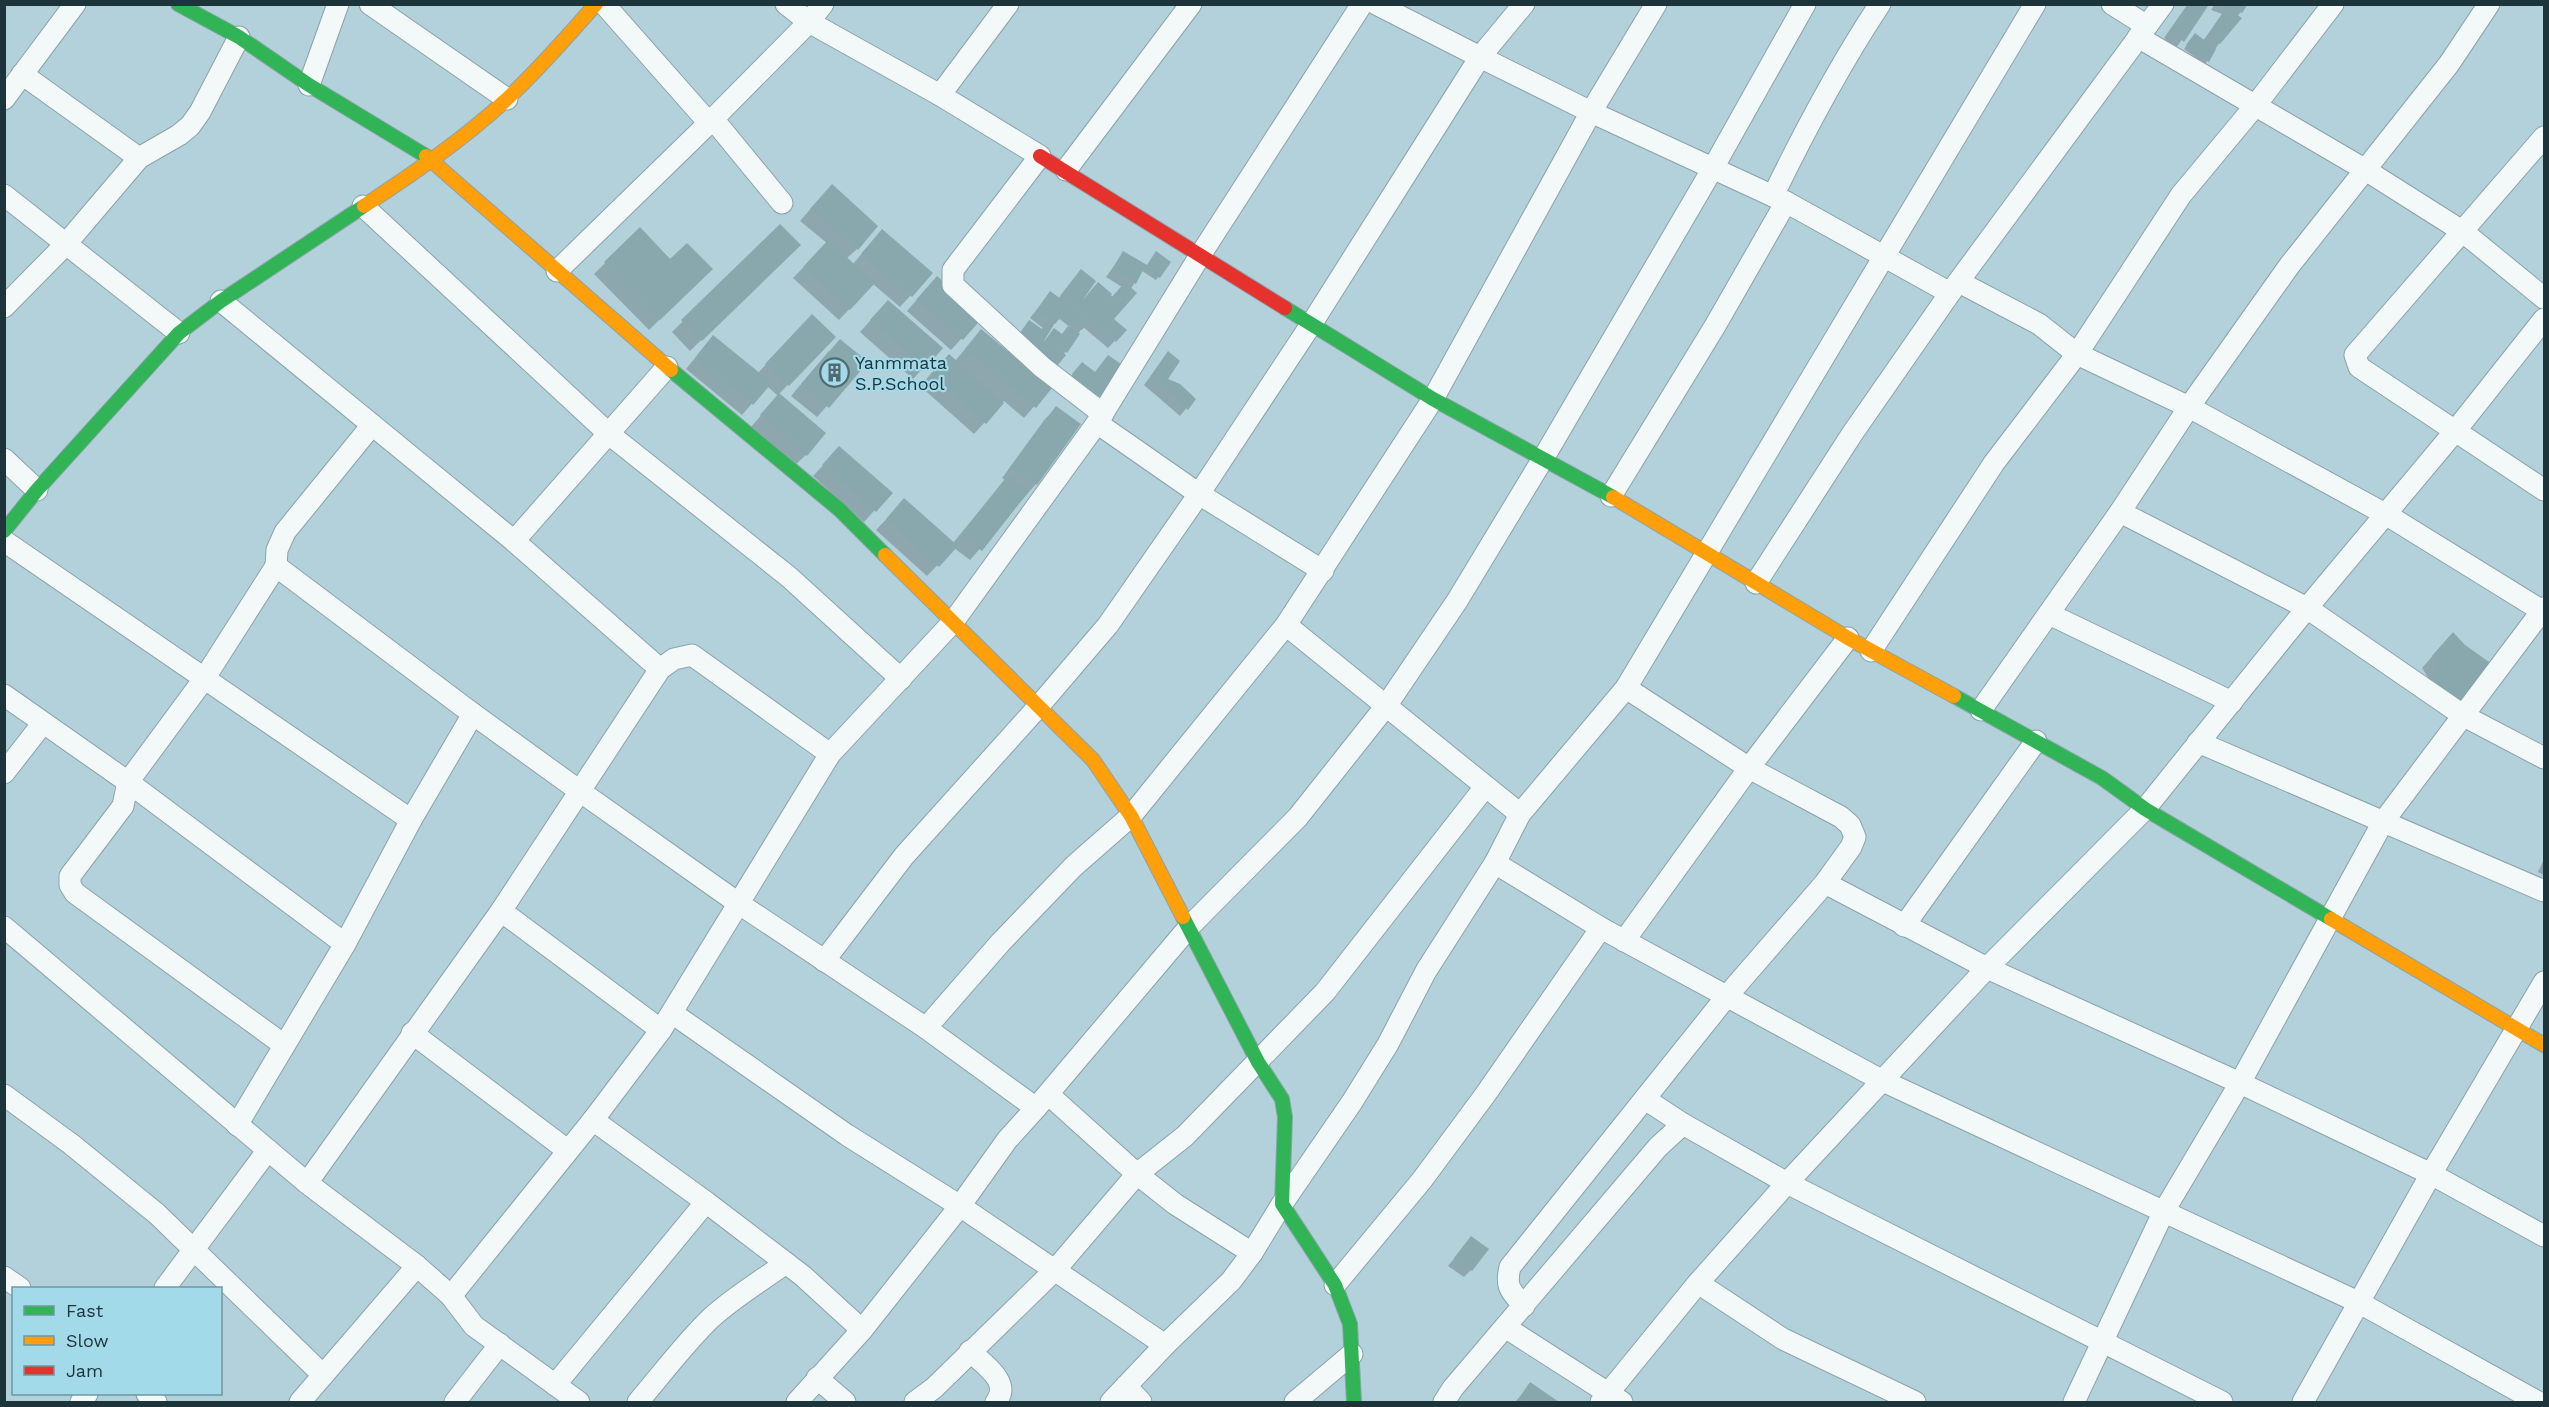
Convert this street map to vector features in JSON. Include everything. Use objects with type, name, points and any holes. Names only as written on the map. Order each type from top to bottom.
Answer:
[{"type":"street","points":[[4,99],[75,4]]},
{"type":"street","points":[[178,4],[239,37],[309,85],[433,160],[667,367],[840,510],[1093,760],[1131,816],[1190,926],[1258,1062],[1281,1099],[1285,1117],[1282,1204],[1335,1285],[1350,1324],[1354,1402]]},
{"type":"street","points":[[309,85],[338,4]]},
{"type":"street","points":[[370,4],[507,99]]},
{"type":"street","points":[[4,531],[36,490],[179,333],[221,301],[433,160],[507,99],[554,53],[596,4]]},
{"type":"street","points":[[604,4],[782,203]]},
{"type":"street","points":[[786,4],[809,22],[940,95],[1066,170],[1433,399],[1611,496],[1848,638],[2102,778],[2145,809],[2544,1045]]},
{"type":"street","points":[[557,271],[711,121],[809,22],[823,4]]},
{"type":"street","points":[[940,95],[1008,4]]},
{"type":"street","points":[[1066,170],[1191,4]]},
{"type":"street","points":[[451,1296],[593,1120],[667,1021],[830,754],[953,622],[1100,419],[1201,254],[1362,4]]},
{"type":"street","points":[[1376,4],[1591,112],[1779,199],[1884,256],[2039,324],[2078,354],[2188,407],[2387,515],[2544,610],[2383,822],[2240,1083],[2164,1211],[2074,1402]]},
{"type":"street","points":[[824,961],[904,856],[1038,707],[1108,625],[1199,494],[1312,323],[1480,57],[1524,4]]},
{"type":"street","points":[[926,1028],[1017,925],[1074,866],[1131,816],[1286,626],[1433,399],[1591,112],[1656,4]]},
{"type":"street","points":[[796,1402],[862,1330],[960,1206],[1007,1140],[1190,926],[1298,817],[1386,706],[1457,601],[1544,458],[1713,168],[1805,4]]},
{"type":"street","points":[[1611,496],[1714,326],[1779,199],[1807,127],[1856,40],[1880,4]]},
{"type":"street","points":[[1111,1402],[1231,1281],[1252,1253],[1388,1044],[1426,971],[1495,863],[1520,814],[1626,688],[2035,4]]},
{"type":"street","points":[[2112,4],[2143,32],[2255,106],[2364,169],[2462,231],[2544,298]]},
{"type":"street","points":[[1756,583],[1852,434],[1954,288],[2163,4]]},
{"type":"street","points":[[1871,651],[1994,463],[2078,354],[2181,195],[2255,106],[2333,4]]},
{"type":"street","points":[[1981,710],[2120,512],[2188,407],[2289,266],[2449,64],[2489,4]]},
{"type":"street","points":[[4,307],[65,245],[140,158],[190,126],[200,112],[239,37]]},
{"type":"street","points":[[22,74],[140,158]]},
{"type":"street","points":[[2544,137],[2355,355],[2359,368],[2544,490]]},
{"type":"street","points":[[1040,156],[954,270],[953,285],[1100,419],[1199,494],[1323,571]]},
{"type":"street","points":[[4,195],[179,333]]},
{"type":"street","points":[[363,206],[609,434],[789,577],[901,678]]},
{"type":"street","points":[[221,301],[514,540],[660,669]]},
{"type":"street","points":[[1505,1327],[1610,1400],[1698,1283],[1787,1183],[1987,968],[2145,809],[2307,608],[2387,515],[2544,319]]},
{"type":"street","points":[[514,540],[667,367]]},
{"type":"street","points":[[284,1046],[75,893],[70,885],[70,876],[123,806],[128,782],[204,679],[276,566],[277,550],[285,532],[372,425]]},
{"type":"street","points":[[4,459],[36,490]]},
{"type":"street","points":[[2120,512],[2307,608],[2464,716],[2544,758]]},
{"type":"street","points":[[4,541],[411,820]]},
{"type":"street","points":[[276,566],[473,714],[738,903],[926,1028],[1042,1101],[1175,1204],[1252,1253]]},
{"type":"street","points":[[2049,615],[2232,702]]},
{"type":"street","points":[[1286,626],[1520,814]]},
{"type":"street","points":[[1624,941],[1749,768],[1848,638]]},
{"type":"street","points":[[307,1183],[501,911],[660,669],[674,659],[692,654],[830,754]]},
{"type":"street","points":[[1524,1306],[1510,1290],[1507,1280],[1510,1267],[1728,996],[1825,883],[1851,847],[1855,837],[1850,825],[1841,817],[1749,768],[1626,688]]},
{"type":"street","points":[[4,695],[128,782],[345,944]]},
{"type":"street","points":[[237,1125],[345,944],[411,820],[473,714]]},
{"type":"street","points":[[4,773],[43,723]]},
{"type":"street","points":[[1904,926],[2036,741]]},
{"type":"street","points":[[2198,742],[2544,891]]},
{"type":"street","points":[[915,1402],[934,1388],[1056,1270],[1137,1174],[1185,1136],[1325,992],[1485,786]]},
{"type":"street","points":[[1495,863],[1624,941],[1883,1081],[2358,1302],[2538,1402]]},
{"type":"street","points":[[1825,883],[1987,968],[2240,1083],[2431,1174],[2544,1236]]},
{"type":"street","points":[[501,911],[667,1021],[960,1206],[1165,1345]]},
{"type":"street","points":[[4,927],[307,1183],[417,1266],[451,1296],[474,1326],[579,1402]]},
{"type":"street","points":[[1335,1285],[1422,1180],[1485,1095],[1601,928]]},
{"type":"street","points":[[2303,1402],[2337,1346],[2358,1302],[2431,1174],[2544,982]]},
{"type":"street","points":[[412,1033],[567,1150]]},
{"type":"street","points":[[4,1095],[134,1194],[322,1374]]},
{"type":"street","points":[[1645,1100],[1787,1183],[2222,1402]]},
{"type":"street","points":[[593,1120],[786,1263],[862,1330]]},
{"type":"street","points":[[1444,1402],[1658,1146],[1683,1124]]},
{"type":"street","points":[[166,1287],[268,1150]]},
{"type":"street","points":[[555,1384],[706,1202]]},
{"type":"street","points":[[638,1402],[688,1341],[712,1317],[786,1263]]},
{"type":"street","points":[[300,1402],[417,1266]]},
{"type":"street","points":[[4,1276],[19,1287]]},
{"type":"street","points":[[1698,1283],[1783,1339],[1916,1402]]},
{"type":"street","points":[[455,1402],[500,1344]]},
{"type":"street","points":[[970,1351],[1001,1383],[1001,1397],[996,1402]]},
{"type":"street","points":[[1295,1402],[1352,1354]]},
{"type":"street","points":[[817,1378],[845,1402]]},
{"type":"street","points":[[1126,1386],[1141,1402]]},
{"type":"building","points":[[2188,4],[2208,6],[2184,42],[2170,30]]},
{"type":"building","points":[[2221,4],[2248,4],[2242,13]]},
{"type":"building","points":[[2226,8],[2242,18],[2220,44],[2208,35]]},
{"type":"building","points":[[2195,33],[2216,49],[2209,62],[2186,45]]},
{"type":"building","points":[[832,184],[878,226],[858,250],[810,209]]},
{"type":"building","points":[[780,224],[801,245],[702,341],[681,320]]},
{"type":"building","points":[[640,227],[670,259],[687,243],[713,269],[660,320],[604,262]]},
{"type":"building","points":[[882,229],[933,273],[912,297],[861,254]]},
{"type":"building","points":[[828,240],[875,283],[850,310],[803,267]]},
{"type":"building","points":[[1123,251],[1147,265],[1156,251],[1171,262],[1160,278],[1144,268],[1136,284],[1112,270]]},
{"type":"building","points":[[1081,269],[1096,281],[1082,301],[1098,282],[1112,294],[1091,319],[1061,295]]},
{"type":"building","points":[[937,276],[984,316],[963,340],[916,300]]},
{"type":"building","points":[[1125,282],[1137,293],[1114,319],[1127,330],[1116,342],[1091,321]]},
{"type":"building","points":[[1050,291],[1090,320],[1082,330],[1062,316],[1055,324],[1036,311]]},
{"type":"building","points":[[888,300],[943,348],[925,369],[870,320]]},
{"type":"building","points":[[812,314],[836,337],[789,386],[765,364]]},
{"type":"building","points":[[1029,320],[1042,329],[1047,321],[1053,326],[1040,347],[1020,333]]},
{"type":"building","points":[[1068,326],[1080,334],[1067,353],[1054,346],[1066,355],[1057,366],[1037,351],[1054,328],[1062,334]]},
{"type":"building","points":[[981,329],[1052,388],[1036,408],[965,349]]},
{"type":"building","points":[[713,335],[772,383],[753,405],[695,358]]},
{"type":"building","name":"Yanmmata S.P.School","points":[[840,339],[868,362],[829,408],[801,384]]},
{"type":"building","points":[[1168,351],[1180,361],[1168,379],[1180,384],[1196,399],[1188,410],[1150,377]]},
{"type":"building","points":[[949,354],[1004,403],[986,424],[930,375]]},
{"type":"building","points":[[1108,355],[1124,366],[1102,396],[1072,374],[1082,362],[1095,372]]},
{"type":"building","points":[[779,393],[826,433],[807,456],[760,415]]},
{"type":"building","points":[[1056,406],[1081,424],[1037,485],[1011,467]]},
{"type":"building","points":[[839,446],[893,493],[876,512],[822,465]]},
{"type":"building","points":[[1008,475],[1029,491],[982,551],[961,534]]},
{"type":"building","points":[[904,498],[958,546],[939,567],[886,519]]},
{"type":"building","points":[[2453,632],[2465,645],[2492,664],[2463,704],[2430,676],[2439,667],[2432,656]]},
{"type":"building","points":[[1471,1236],[1489,1249],[1472,1271],[1454,1258]]},
{"type":"building","points":[[1530,1382],[1559,1402],[1525,1402],[1519,1398]]},
{"type":"traffic: fast","points":[[178,4],[239,37],[309,85],[426,156]]},
{"type":"traffic: fast","points":[[4,531],[37,490],[179,333],[221,301],[364,206]]},
{"type":"traffic: fast","points":[[1285,308],[1433,399],[1613,497]]},
{"type":"traffic: fast","points":[[671,370],[840,510],[885,555]]},
{"type":"traffic: fast","points":[[1954,696],[2102,778],[2145,809],[2331,919]]},
{"type":"traffic: fast","points":[[1183,917],[1258,1062],[1282,1099],[1285,1117],[1282,1204],[1335,1285],[1350,1324],[1354,1402]]},
{"type":"traffic: slow","points":[[364,206],[474,128],[520,87],[596,4]]},
{"type":"traffic: slow","points":[[426,156],[671,370]]},
{"type":"traffic: slow","points":[[1613,497],[1848,638],[1954,696]]},
{"type":"traffic: slow","points":[[885,555],[1093,760],[1131,816],[1183,917]]},
{"type":"traffic: slow","points":[[2331,919],[2544,1045]]},
{"type":"traffic: jam","points":[[1040,156],[1285,308]]},
{"type":"place","name":"Yanmmata S.P.School","points":[[834,373]]}]
